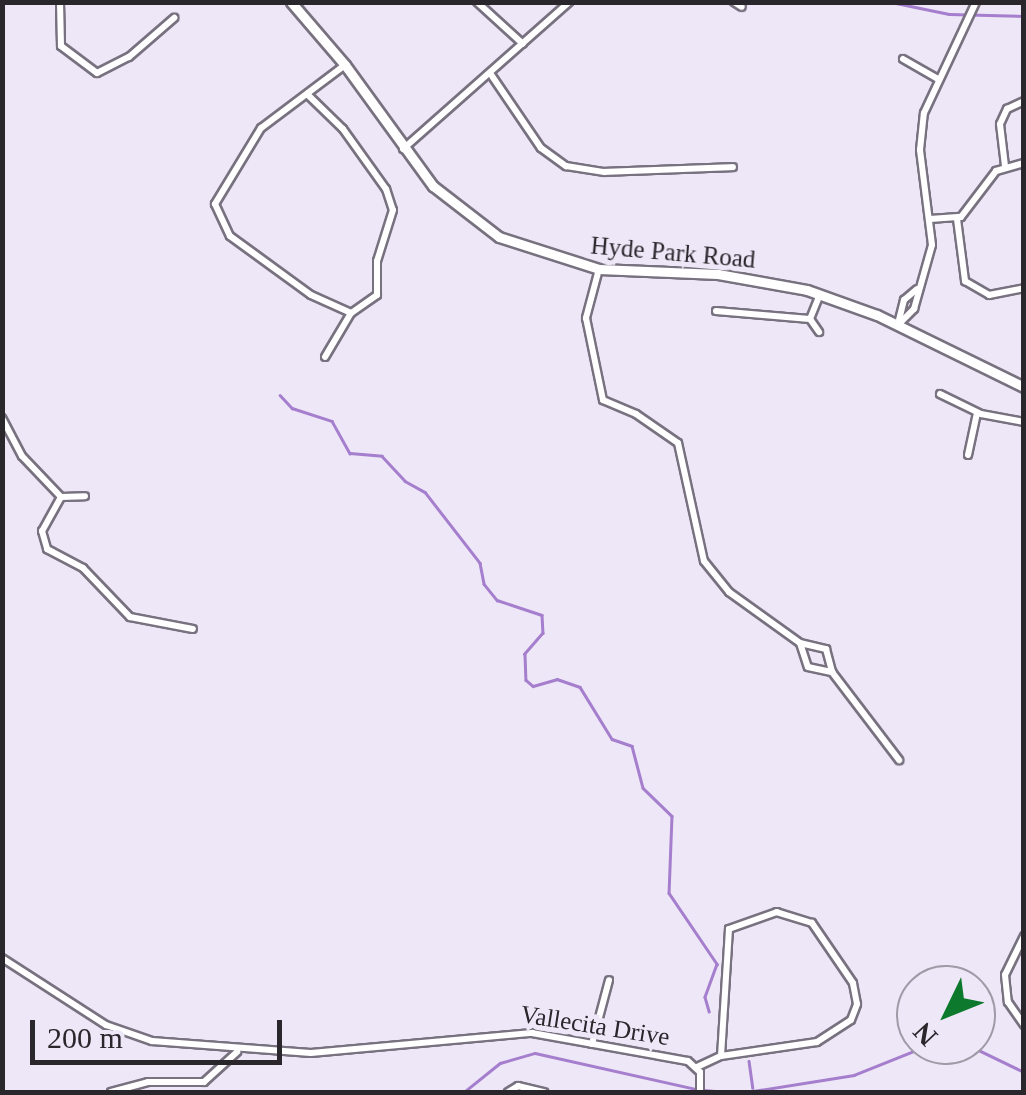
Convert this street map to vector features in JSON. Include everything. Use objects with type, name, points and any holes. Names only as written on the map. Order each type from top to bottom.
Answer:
[{"type":"main road","name":"Hyde Park Road","points":[[290,2],[345,65],[433,186],[499,236],[599,269],[718,274],[820,294],[898,325],[1024,386]]},
{"type":"street","points":[[60,2],[61,46],[97,74],[129,56],[174,18]]},
{"type":"street","points":[[477,2],[523,44]]},
{"type":"street","points":[[403,149],[492,76],[570,2]]},
{"type":"street","points":[[898,325],[914,309],[932,253],[920,142],[938,79],[972,20],[976,2]]},
{"type":"street","points":[[903,59],[938,79]]},
{"type":"street","points":[[345,65],[257,133],[219,193],[216,210],[230,236],[311,295],[351,313]]},
{"type":"street","points":[[492,76],[541,148],[566,166],[605,172],[733,167]]},
{"type":"street","points":[[308,94],[343,128],[386,189],[393,210],[377,262],[378,295],[351,313],[324,357]]},
{"type":"street","points":[[1005,166],[1000,124],[1008,109],[1024,101]]},
{"type":"street","points":[[930,219],[957,219],[1005,166],[1024,162]]},
{"type":"street","points":[[957,219],[965,281],[989,295],[1024,288]]},
{"type":"street","points":[[599,269],[586,318],[603,400],[636,414],[678,442],[704,561],[729,592],[800,644],[826,649],[832,672],[899,760]]},
{"type":"street","points":[[898,325],[904,300],[917,290]]},
{"type":"street","points":[[810,319],[820,294]]},
{"type":"street","points":[[716,312],[810,319]]},
{"type":"street","points":[[810,319],[819,332]]},
{"type":"street","points":[[940,394],[976,412],[1024,422]]},
{"type":"street","points":[[968,455],[976,412]]},
{"type":"street","points":[[2,418],[22,456],[61,497],[85,496]]},
{"type":"street","points":[[61,497],[42,531],[50,553],[83,568],[130,617],[194,629]]},
{"type":"street","points":[[800,644],[808,667],[832,672]]},
{"type":"street","points":[[697,1067],[721,1056],[816,1042],[855,1014],[852,982],[826,938],[805,918],[765,914],[726,934],[721,1056]]},
{"type":"street","points":[[1024,936],[1004,975],[1008,1002],[1024,1025]]},
{"type":"street","name":"Vallecita Drive","points":[[3,958],[129,1035],[238,1050],[322,1052],[497,1032],[592,1044],[697,1067],[700,1092]]},
{"type":"street","points":[[592,1044],[609,980]]},
{"type":"street","points":[[111,1092],[148,1082],[204,1082],[238,1050]]},
{"type":"street","points":[[508,1092],[518,1086],[544,1092]]},
{"type":"waterway","points":[[891,2],[949,14],[1024,16]]},
{"type":"waterway","points":[[280,395],[292,408],[332,421],[350,453],[382,456],[405,481],[425,492],[480,563],[484,584],[497,600],[542,615],[543,633],[525,654],[526,680],[533,686],[557,679],[580,687],[612,739],[632,746],[643,788],[672,816],[669,893],[717,964],[705,997],[709,1011]]},
{"type":"waterway","points":[[464,1092],[500,1063],[535,1053],[696,1089]]},
{"type":"waterway","points":[[747,1092],[854,1075],[896,1058]]},
{"type":"waterway","points":[[996,1058],[1024,1072]]},
{"type":"waterway","points":[[749,1061],[753,1088]]},
{"type":"waterway","points":[[704,1090],[728,1092]]}]
